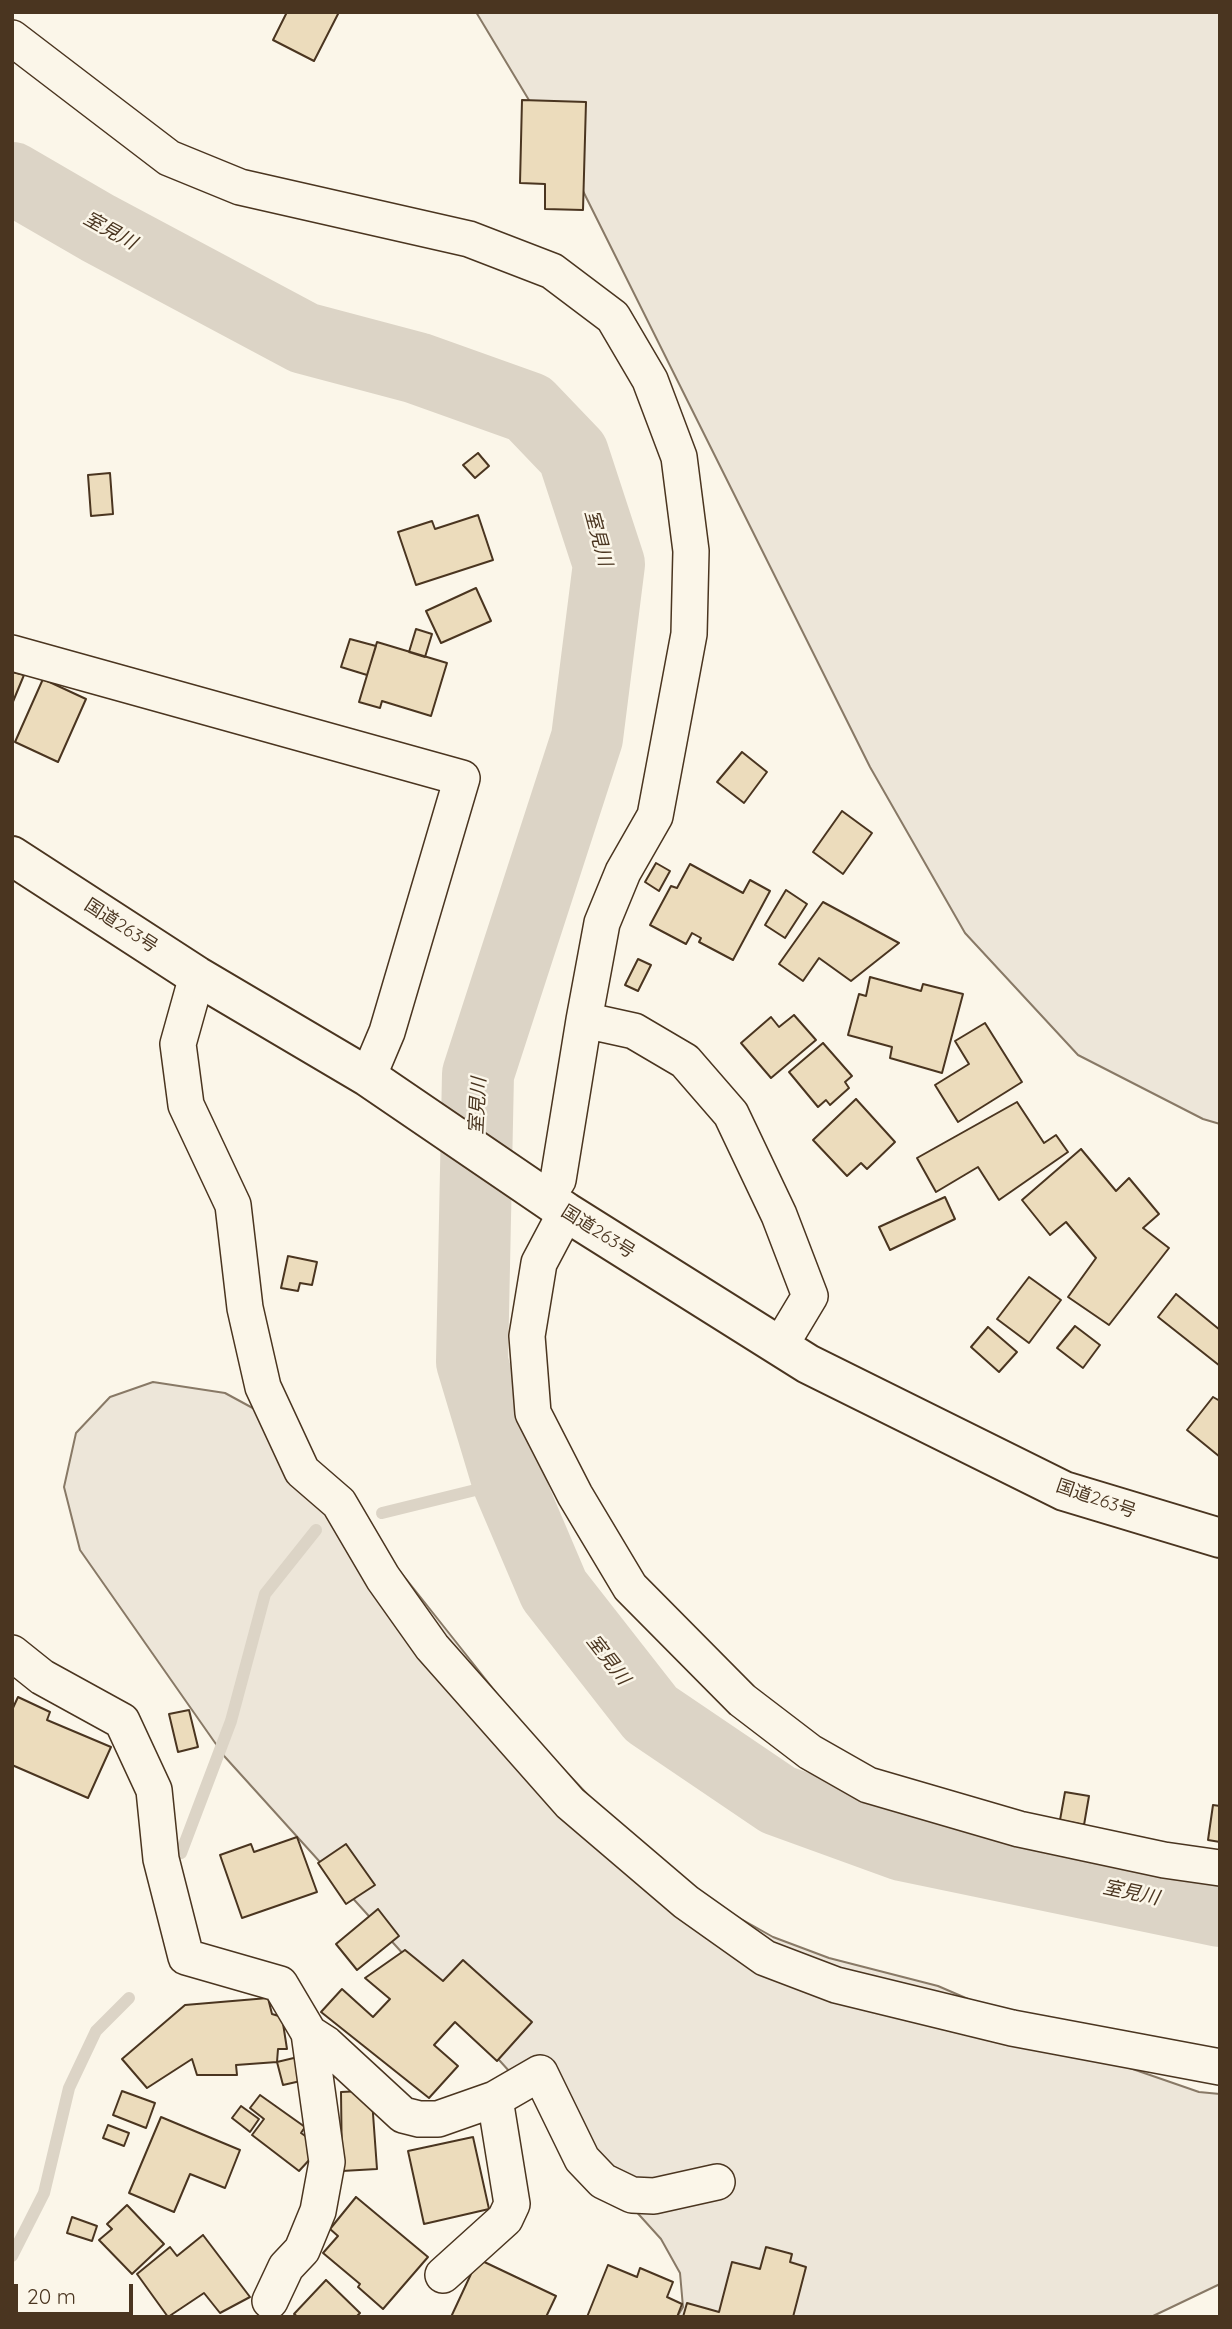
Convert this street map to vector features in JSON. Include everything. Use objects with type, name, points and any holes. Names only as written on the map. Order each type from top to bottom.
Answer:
[{"type":"highway","name":"国道263号","points":[[12,856],[197,976],[376,1082],[556,1205],[808,1364],[1064,1491],[1220,1538]]},
{"type":"street","points":[[12,38],[169,158],[240,187],[470,239],[552,271],[613,317],[650,380],[678,457],[691,551],[689,634],[654,816],[623,872],[602,923],[584,1020],[556,1205],[540,1264],[527,1336],[533,1413],[575,1495],[630,1587],[742,1700],[810,1752],[868,1784],[1019,1829],[1164,1860],[1220,1868]]},
{"type":"street","points":[[12,653],[461,778],[387,1032],[376,1082]]},
{"type":"street","points":[[197,976],[178,1044],[186,1105],[233,1205],[245,1308],[263,1387],[302,1471],[339,1503],[383,1578],[432,1647],[570,1802],[686,1902],[765,1958],[836,1985],[1012,2028],[1220,2067]]},
{"type":"street","points":[[584,1020],[635,1031],[685,1061],[731,1114],[779,1215],[810,1296],[780,1346]]},
{"type":"street","points":[[12,1653],[42,1677],[122,1721],[154,1790],[161,1860],[186,1957],[280,1984],[310,2033],[327,2162],[318,2211],[306,2241],[302,2250],[286,2267],[270,2301]]},
{"type":"street","points":[[310,2033],[326,2044],[403,2115],[419,2119],[438,2119],[495,2099],[540,2073],[582,2159],[603,2181],[632,2195],[654,2196],[717,2182]]},
{"type":"street","points":[[443,2275],[505,2219],[512,2204],[495,2099]]},
{"type":"shaded area","points":[[476,12],[1220,12],[1220,1124],[1203,1119],[1078,1055],[965,933],[870,767],[580,185]]},
{"type":"shaded area","points":[[153,1382],[225,1393],[284,1425],[521,1724],[605,1813],[702,1897],[773,1937],[829,1958],[938,1986],[1121,2065],[1199,2092],[1220,2094],[1220,2284],[1151,2317],[677,2317],[683,2307],[680,2273],[661,2239],[225,1757],[80,1550],[64,1487],[76,1433],[110,1397]]},
{"type":"building","points":[[287,12],[339,12],[314,61],[273,40]]},
{"type":"building","points":[[522,100],[586,102],[583,210],[545,209],[545,184],[520,183]]},
{"type":"building","points":[[478,453],[489,466],[475,478],[463,465]]},
{"type":"building","points":[[110,473],[113,514],[91,516],[88,475]]},
{"type":"building","points":[[478,515],[493,560],[416,585],[398,532],[432,521],[435,529]]},
{"type":"building","points":[[476,588],[491,621],[441,643],[426,611]]},
{"type":"building","points":[[416,629],[432,634],[425,657],[409,652]]},
{"type":"building","points":[[350,639],[376,646],[367,675],[341,667]]},
{"type":"building","points":[[377,642],[447,663],[431,716],[382,701],[380,708],[359,702]]},
{"type":"building","points":[[12,672],[24,675],[12,704]]},
{"type":"building","points":[[43,679],[86,699],[58,762],[15,742]]},
{"type":"building","points":[[742,752],[767,772],[744,803],[717,782]]},
{"type":"building","points":[[842,811],[872,833],[843,874],[813,852]]},
{"type":"building","points":[[656,863],[670,871],[659,891],[645,882]]},
{"type":"building","points":[[690,864],[743,893],[750,880],[770,891],[733,960],[699,942],[701,938],[692,933],[686,944],[650,925],[671,886],[677,888]]},
{"type":"building","points":[[786,890],[807,904],[785,938],[765,925]]},
{"type":"building","points":[[823,902],[899,943],[851,981],[819,958],[803,981],[779,964]]},
{"type":"building","points":[[638,959],[651,965],[638,991],[625,985]]},
{"type":"building","points":[[870,977],[921,991],[923,984],[963,994],[942,1073],[890,1058],[892,1047],[848,1035],[859,994],[866,996]]},
{"type":"building","points":[[794,1015],[816,1040],[771,1078],[741,1043],[771,1017],[779,1027]]},
{"type":"building","points":[[985,1023],[1022,1082],[958,1122],[935,1085],[969,1064],[955,1041]]},
{"type":"building","points":[[823,1043],[852,1076],[845,1082],[849,1088],[830,1105],[826,1100],[818,1107],[789,1072]]},
{"type":"building","points":[[856,1099],[895,1142],[867,1169],[861,1163],[847,1176],[813,1140]]},
{"type":"building","points":[[1017,1102],[1044,1143],[1056,1135],[1068,1152],[999,1200],[978,1167],[936,1192],[917,1158]]},
{"type":"building","points":[[1081,1149],[1116,1191],[1129,1178],[1159,1214],[1143,1228],[1169,1248],[1109,1325],[1068,1297],[1096,1258],[1066,1222],[1050,1235],[1022,1200]]},
{"type":"building","points":[[945,1197],[955,1219],[890,1250],[879,1227]]},
{"type":"building","points":[[288,1256],[317,1262],[312,1285],[300,1283],[298,1291],[281,1288]]},
{"type":"building","points":[[1029,1277],[1061,1300],[1029,1343],[997,1319]]},
{"type":"building","points":[[1176,1294],[1220,1330],[1220,1366],[1158,1317]]},
{"type":"building","points":[[1075,1326],[1100,1345],[1083,1368],[1057,1348]]},
{"type":"building","points":[[988,1327],[1017,1352],[999,1372],[971,1347]]},
{"type":"building","points":[[1213,1397],[1220,1401],[1220,1457],[1187,1430]]},
{"type":"building","points":[[18,1697],[50,1712],[47,1720],[111,1747],[88,1798],[12,1765],[12,1710]]},
{"type":"building","points":[[189,1710],[198,1747],[178,1752],[169,1714]]},
{"type":"building","points":[[1065,1792],[1089,1796],[1084,1825],[1060,1820]]},
{"type":"building","points":[[1213,1805],[1220,1806],[1220,1842],[1208,1840]]},
{"type":"building","points":[[297,1837],[317,1892],[242,1918],[220,1855],[251,1844],[254,1852]]},
{"type":"building","points":[[346,1844],[375,1885],[346,1904],[318,1863]]},
{"type":"building","points":[[378,1909],[399,1936],[357,1970],[336,1944]]},
{"type":"building","points":[[405,1950],[443,1981],[463,1960],[532,2022],[497,2061],[455,2022],[434,2045],[458,2066],[429,2098],[321,2012],[342,1989],[373,2017],[390,1999],[365,1978]]},
{"type":"building","points":[[268,1998],[272,2014],[282,2017],[287,2049],[278,2049],[277,2062],[236,2065],[237,2075],[197,2075],[192,2059],[147,2088],[122,2059],[185,2005]]},
{"type":"building","points":[[298,2057],[305,2080],[283,2085],[277,2062]]},
{"type":"building","points":[[122,2091],[155,2103],[146,2128],[113,2115]]},
{"type":"building","points":[[362,2091],[372,2100],[377,2169],[342,2171],[341,2092]]},
{"type":"building","points":[[260,2095],[305,2127],[301,2133],[311,2140],[311,2158],[299,2171],[252,2135],[264,2119],[250,2108]]},
{"type":"building","points":[[241,2106],[259,2119],[250,2132],[232,2118]]},
{"type":"building","points":[[161,2117],[240,2150],[225,2188],[190,2174],[174,2212],[129,2193]]},
{"type":"building","points":[[108,2125],[129,2133],[124,2146],[103,2138]]},
{"type":"building","points":[[473,2137],[489,2209],[424,2224],[408,2151]]},
{"type":"building","points":[[356,2197],[428,2257],[383,2309],[358,2287],[360,2284],[323,2253],[338,2236],[330,2229]]},
{"type":"building","points":[[127,2205],[164,2244],[132,2274],[99,2240],[112,2229],[107,2224]]},
{"type":"building","points":[[72,2217],[97,2226],[92,2241],[67,2233]]},
{"type":"building","points":[[203,2235],[250,2297],[220,2313],[204,2293],[168,2317],[137,2274],[170,2247],[177,2256]]},
{"type":"building","points":[[766,2247],[792,2254],[790,2262],[806,2267],[793,2317],[683,2317],[687,2303],[719,2312],[732,2262],[760,2269]]},
{"type":"building","points":[[478,2259],[556,2296],[546,2317],[451,2317]]},
{"type":"building","points":[[608,2265],[637,2277],[640,2268],[673,2282],[667,2297],[682,2304],[677,2317],[587,2317]]},
{"type":"building","points":[[326,2280],[360,2313],[356,2317],[298,2317],[294,2314]]},
{"type":"waterway","name":"室見川","points":[[12,178],[98,228],[304,338],[417,368],[529,408],[573,454],[609,564],[587,738],[478,1074],[472,1362],[508,1482],[554,1590],[651,1714],[778,1800],[902,1845],[1220,1911]]},
{"type":"waterway","points":[[382,1513],[508,1482]]},
{"type":"waterway","points":[[181,1853],[231,1721],[265,1594],[316,1530]]},
{"type":"waterway","points":[[12,2256],[44,2193],[69,2088],[96,2031],[129,1998]]}]
